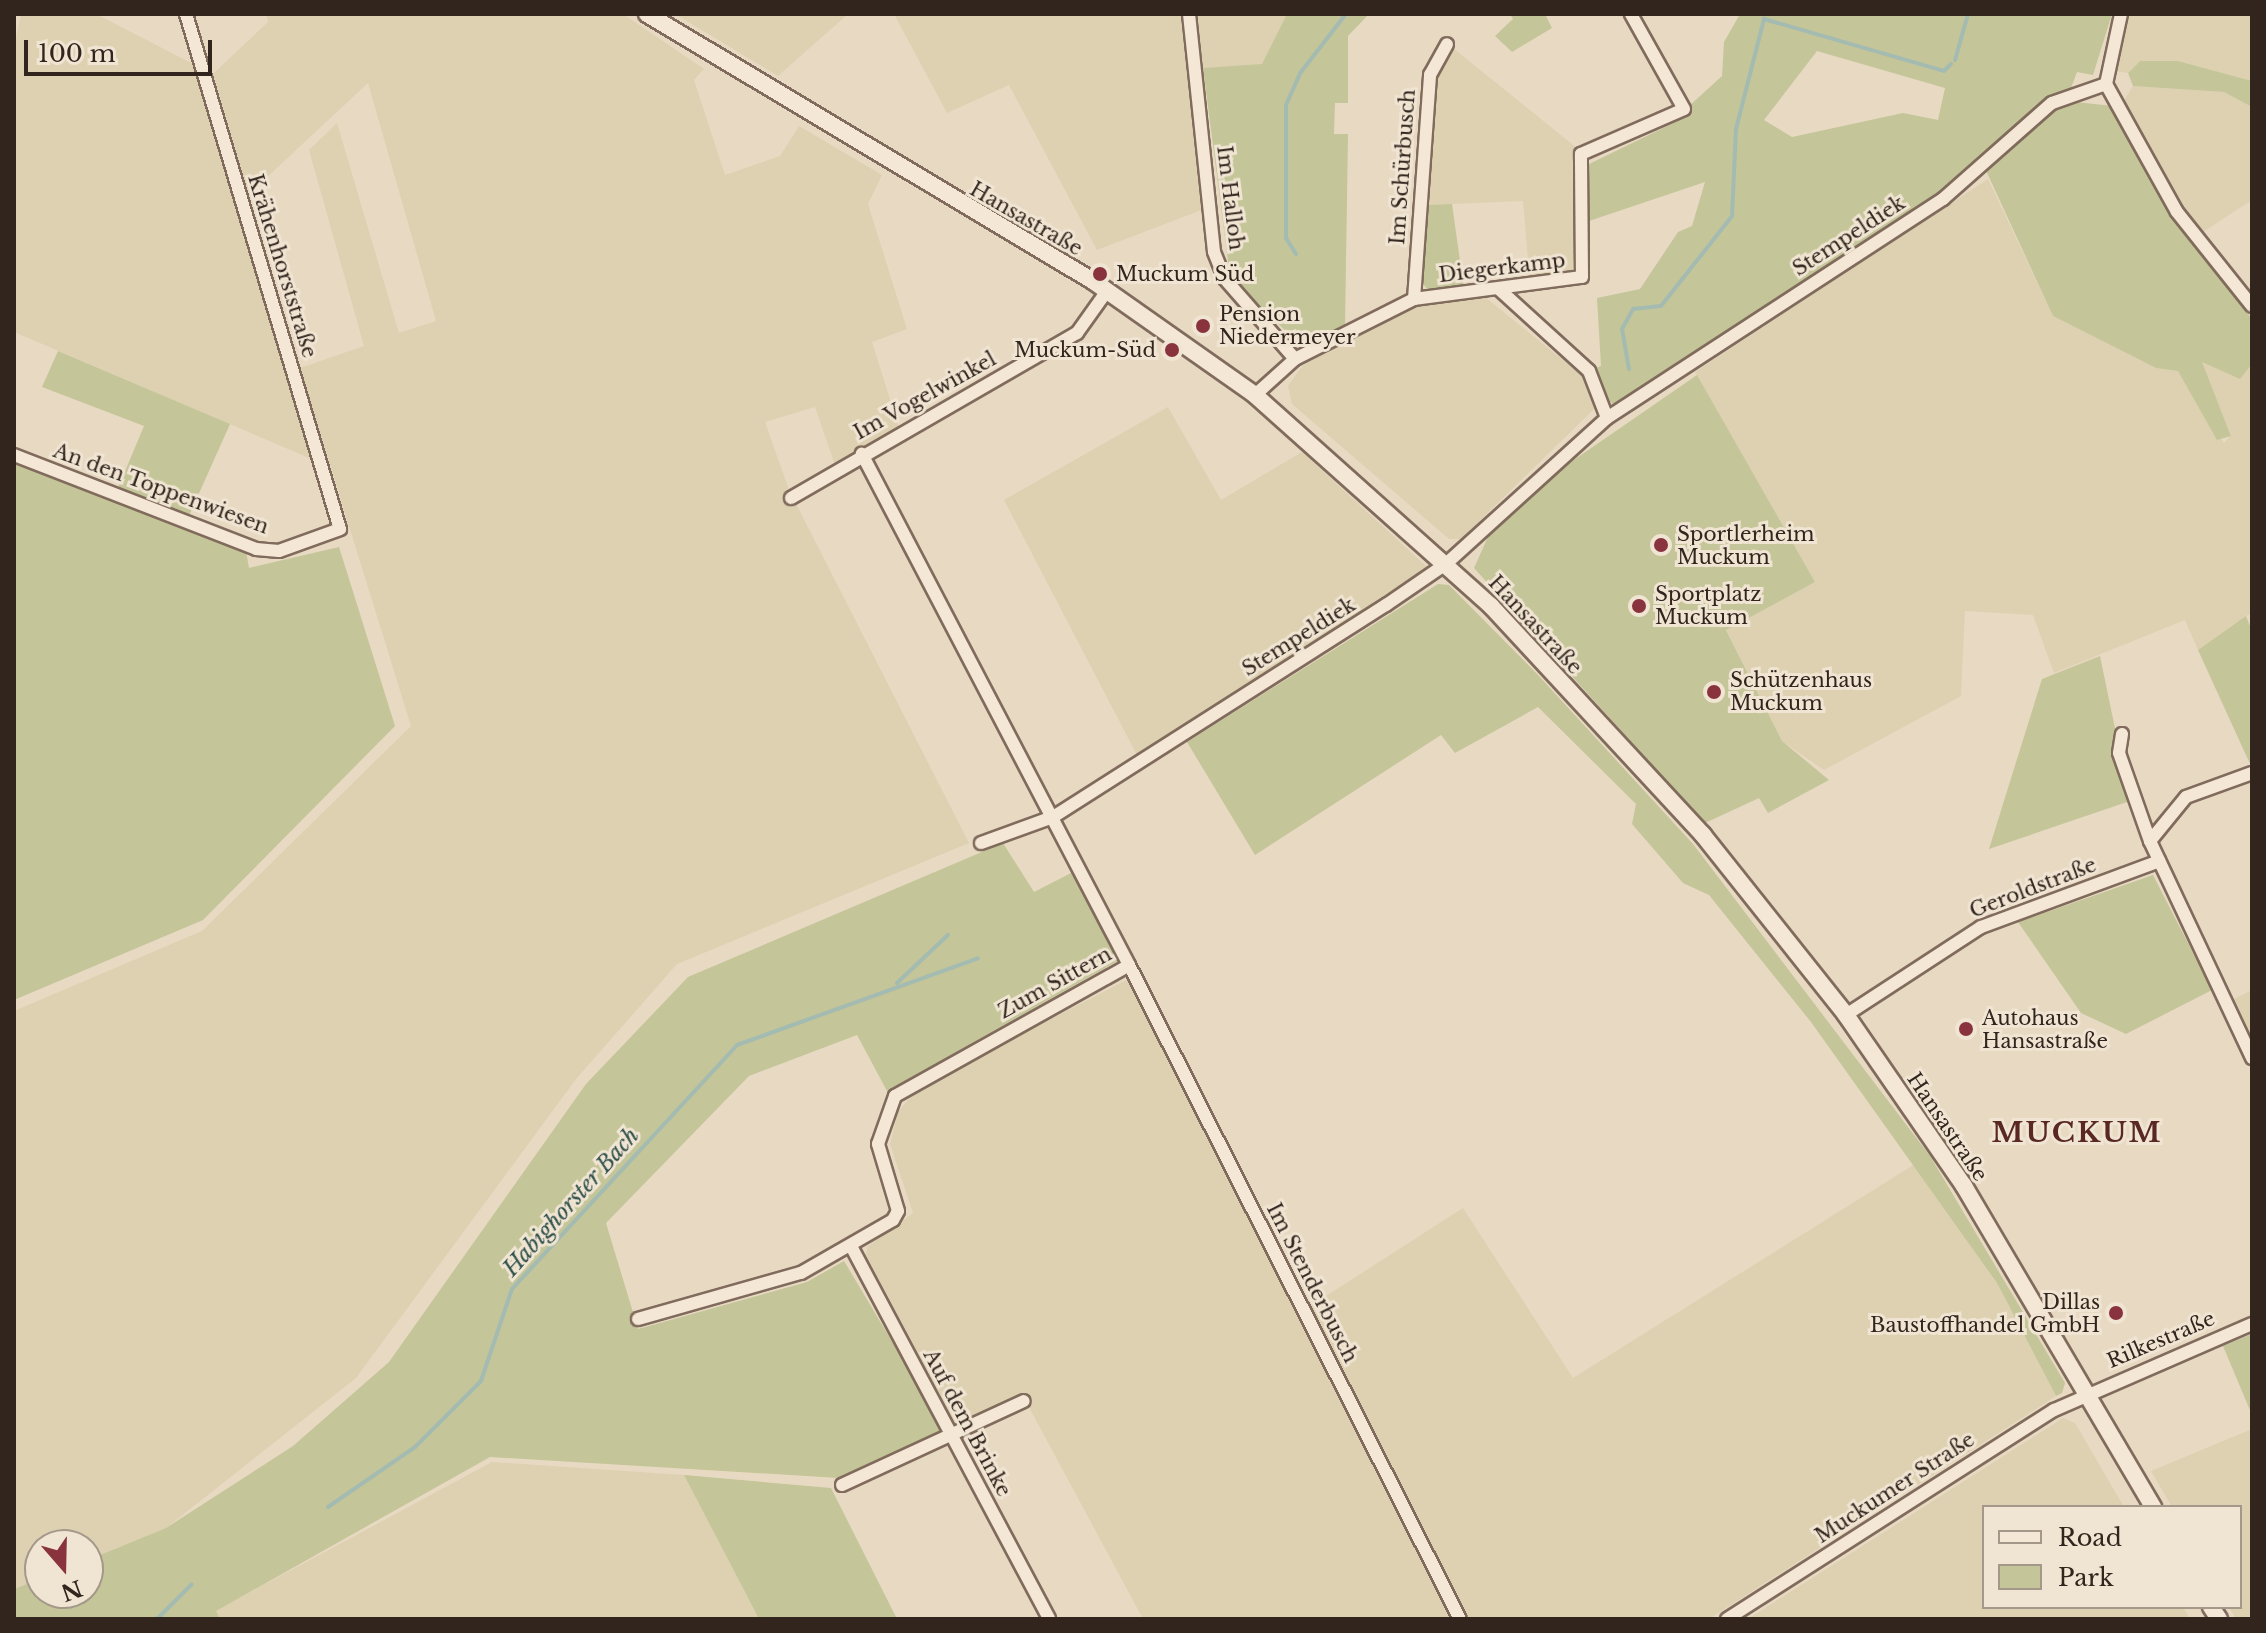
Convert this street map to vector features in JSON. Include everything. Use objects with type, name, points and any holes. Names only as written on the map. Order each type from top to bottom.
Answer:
[{"type":"main road","name":"Hansastraße","points":[[647,14],[1107,291],[1255,395],[1447,563],[1703,835],[1846,1015],[1964,1186],[2152,1505]]},
{"type":"street","name":"Krähenhorststraße","points":[[186,14],[340,529]]},
{"type":"street","name":"Im Halloh","points":[[1189,14],[1214,252],[1225,279],[1295,359]]},
{"type":"street","name":"Diegerkamp","points":[[1255,395],[1295,359],[1414,299],[1582,277],[1581,154],[1684,109],[1631,14]]},
{"type":"street","points":[[2121,14],[2106,84],[2177,212],[2252,306]]},
{"type":"street","name":"Im Schürbusch","points":[[1414,299],[1430,75],[1447,44]]},
{"type":"street","name":"Stempeldiek","points":[[981,843],[1053,817],[1447,563],[1607,418],[1943,199],[2052,103],[2106,84]]},
{"type":"street","points":[[1500,290],[1589,371],[1607,418]]},
{"type":"street","name":"Im Vogelwinkel","points":[[791,498],[862,454],[1077,333],[1107,291]]},
{"type":"street","name":"Zum Sittern","points":[[638,1319],[801,1273],[851,1246],[898,1211],[878,1144],[895,1096],[1129,965],[862,454]]},
{"type":"street","name":"An den Toppenwiesen","points":[[14,455],[256,549],[279,551],[340,529]]},
{"type":"street","points":[[2122,734],[2119,753],[2150,841],[2252,1058]]},
{"type":"street","points":[[2150,841],[2186,797],[2252,773]]},
{"type":"street","name":"Geroldstraße","points":[[1846,1015],[1981,927],[2159,861]]},
{"type":"street","name":"Im Stenderbusch","points":[[1129,965],[1460,1619]]},
{"type":"street","name":"Auf dem Brinke","points":[[851,1246],[1049,1619]]},
{"type":"street","name":"Rilkestraße","points":[[2087,1394],[2252,1324]]},
{"type":"street","name":"Muckumer Straße","points":[[1727,1619],[2087,1394]]},
{"type":"street","points":[[842,1485],[1024,1401]]},
{"type":"shaded area","points":[[21,14],[96,14],[195,65],[314,460],[14,332],[14,48]]},
{"type":"shaded area","points":[[266,14],[623,14],[704,69],[694,80],[725,175],[780,156],[799,126],[882,175],[868,204],[907,329],[872,342],[900,431],[836,468],[815,407],[765,422],[789,490],[969,843],[677,964],[576,1079],[356,1378],[166,1528],[104,1553],[104,1529],[24,1529],[24,1585],[14,1589],[14,1011],[202,931],[411,726],[300,368],[364,346],[309,150],[337,123],[399,333],[436,321],[368,83],[252,191],[247,188],[213,74],[268,22]]},
{"type":"shaded area","points":[[675,14],[848,14],[778,76]]},
{"type":"shaded area","points":[[894,14],[1182,14],[1204,209],[1097,250],[1009,85],[947,113]]},
{"type":"shaded area","points":[[1197,14],[1287,14],[1263,65],[1203,68]]},
{"type":"shaded area","points":[[2128,14],[2252,14],[2252,81],[2178,61],[2140,61],[2128,73],[2115,71]]},
{"type":"shaded area","points":[[1453,48],[1578,149],[1576,272],[1530,284],[1523,201],[1426,205],[1435,74]]},
{"type":"shaded area","points":[[2133,86],[2224,92],[2252,107],[2252,200],[2203,232],[2181,209],[2123,102]]},
{"type":"shaded area","points":[[1988,179],[2053,316],[2156,368],[2178,371],[2224,443],[2231,435],[2201,361],[2240,379],[2252,364],[2252,612],[2198,650],[2185,620],[2054,673],[2033,615],[1965,611],[1961,696],[1824,770],[1782,741],[1726,629],[1815,582],[1695,372]]},
{"type":"shaded area","points":[[1485,297],[1584,377],[1596,407],[1461,539],[1449,539],[1292,404],[1288,386],[1303,365],[1415,307]]},
{"type":"shaded area","points":[[1168,407],[1221,500],[1302,452],[1427,567],[1138,757],[1004,500]]},
{"type":"shaded area","points":[[1128,979],[1382,1479],[1394,1472],[1309,1307],[1463,1208],[1573,1378],[1915,1164],[1997,1283],[2056,1396],[1709,1619],[1143,1619],[1024,1398],[958,1428],[866,1255],[868,1246],[913,1213],[890,1144],[898,1112],[917,1089]]},
{"type":"shaded area","points":[[2252,990],[2252,1042],[2232,1000]]},
{"type":"shaded area","points":[[2063,1418],[2075,1423],[2123,1505],[1982,1505],[1982,1609],[2184,1609],[2190,1619],[1748,1619]]},
{"type":"shaded area","points":[[2252,1429],[2252,1619],[2236,1619],[2230,1609],[2242,1609],[2242,1505],[2171,1505],[2151,1471]]},
{"type":"shaded area","points":[[492,1462],[684,1475],[759,1619],[220,1619],[215,1611]]},
{"type":"green space","points":[[1287,14],[1369,14],[1348,36],[1348,103],[1335,103],[1334,134],[1348,134],[1345,327],[1304,349],[1230,276],[1203,68],[1262,64]]},
{"type":"green space","points":[[1510,14],[1545,14],[1552,28],[1512,52],[1495,36],[1513,19]]},
{"type":"green space","points":[[1740,14],[2112,14],[2093,75],[2077,72],[2066,101],[2113,106],[2175,222],[2252,319],[2252,364],[2240,379],[2202,362],[2231,436],[2217,440],[2178,371],[2156,368],[2053,316],[1983,164],[1615,405],[1608,401],[1593,369],[1601,366],[1597,298],[1640,289],[1678,232],[1692,226],[1705,182],[1589,221],[1587,165],[1690,115],[1688,107],[1722,76],[1724,42]],"holes":[[[1817,51],[1945,88],[1938,120],[1903,113],[1792,137],[1764,120]]]},
{"type":"green space","points":[[2140,61],[2178,61],[2252,81],[2252,107],[2224,92],[2133,86],[2128,73]]},
{"type":"green space","points":[[1452,204],[1464,289],[1430,292],[1422,283],[1426,205]]},
{"type":"green space","points":[[58,351],[230,424],[188,518],[118,488],[144,426],[42,387]]},
{"type":"green space","name":"Sportplatz Muckum","points":[[1697,375],[1815,582],[1726,630],[1782,741],[1829,780],[1768,813],[1759,798],[1705,823],[1474,568],[1488,537],[1571,462]]},
{"type":"green space","points":[[14,461],[246,551],[249,568],[339,547],[395,726],[203,920],[14,1000]]},
{"type":"green space","points":[[1438,584],[1449,585],[1538,675],[1693,844],[1930,1156],[2065,1383],[2062,1393],[2056,1396],[1997,1283],[1811,1022],[1709,895],[1683,883],[1632,824],[1636,804],[1538,707],[1455,753],[1441,735],[1255,855],[1187,742]]},
{"type":"green space","points":[[2246,616],[2252,631],[2251,766],[2198,650]]},
{"type":"green space","points":[[2100,656],[2130,801],[1989,849],[2042,679]]},
{"type":"green space","points":[[1003,843],[1034,892],[1075,871],[1121,959],[887,1091],[857,1035],[749,1076],[606,1223],[638,1329],[807,1282],[844,1261],[946,1432],[839,1478],[490,1457],[216,1611],[220,1619],[14,1619],[14,1589],[24,1585],[24,1609],[104,1609],[104,1553],[166,1528],[293,1446],[389,1362],[586,1084],[688,977]]},
{"type":"green space","points":[[2153,875],[2212,990],[2126,1034],[2081,1013],[2018,922]]},
{"type":"green space","points":[[2252,1334],[2252,1415],[2223,1346]]},
{"type":"green space","points":[[684,1475],[831,1488],[897,1619],[759,1619]]},
{"type":"waterway","points":[[1296,254],[1286,238],[1286,105],[1301,72],[1346,14]]},
{"type":"waterway","points":[[1955,60],[1968,14]]},
{"type":"waterway","points":[[1629,369],[1622,329],[1633,309],[1661,306],[1732,216],[1736,129],[1764,19],[1944,71],[1951,64]]},
{"type":"waterway","name":"Habighorster Bach","points":[[897,983],[948,935]]},
{"type":"waterway","name":"Habighorster Bach","points":[[328,1507],[415,1447],[481,1381],[512,1289],[737,1045],[978,958]]},
{"type":"waterway","name":"Habighorster Bach","points":[[157,1619],[192,1584]]},
{"type":"place","name":"Muckum Süd","points":[[1100,274]]},
{"type":"place","name":"Pension Niedermeyer","points":[[1203,326]]},
{"type":"place","name":"Muckum-Süd","points":[[1172,350]]},
{"type":"place","name":"Sportlerheim Muckum","points":[[1661,545]]},
{"type":"place","name":"Sportplatz Muckum","points":[[1639,606]]},
{"type":"place","name":"Schützenhaus Muckum","points":[[1714,692]]},
{"type":"place","name":"Autohaus Hansastraße","points":[[1966,1029]]},
{"type":"place","name":"Dillas Baustoffhandel GmbH","points":[[2116,1313]]},
{"type":"district","name":"MUCKUM","points":[[2077,1133]]}]
